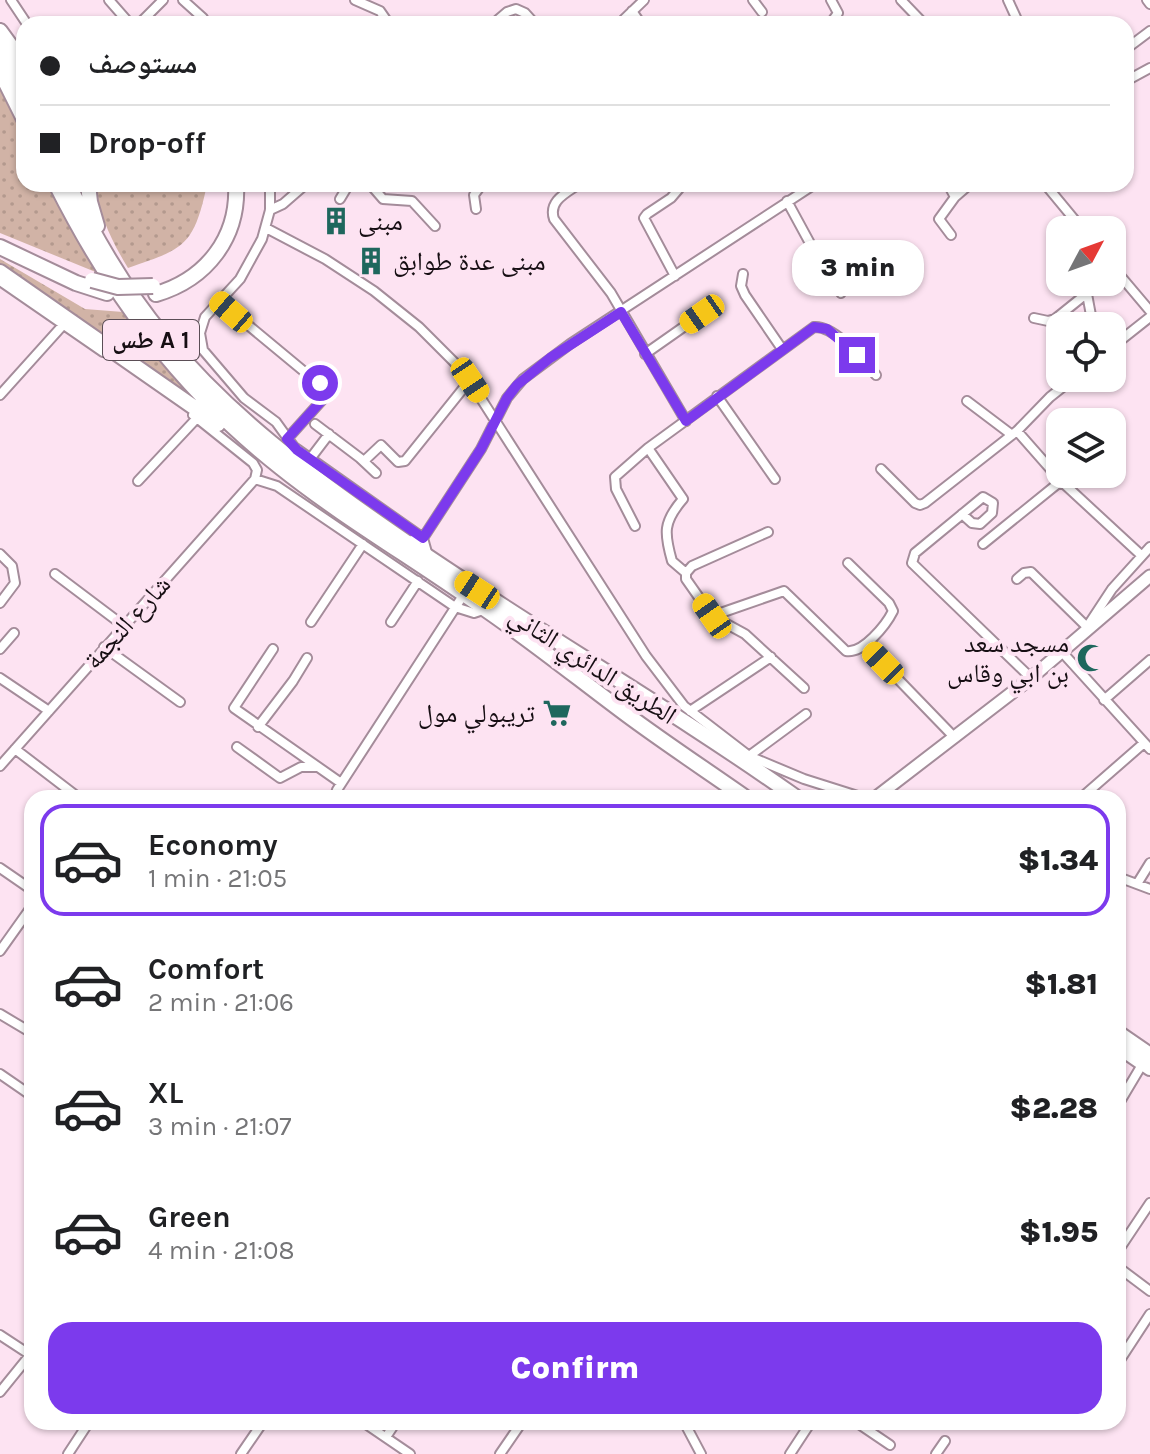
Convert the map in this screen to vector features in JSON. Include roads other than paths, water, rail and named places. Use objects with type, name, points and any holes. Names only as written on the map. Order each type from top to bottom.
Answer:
[{"type":"highway","points":[[0,31],[16,53]]},
{"type":"highway","points":[[0,48],[16,81]]},
{"type":"highway","points":[[0,71],[16,103]]},
{"type":"highway","name":"الطريق الدائري الثاني","points":[[60,192],[100,267],[144,331],[203,399],[281,468],[785,790]]},
{"type":"highway","name":"الطريق الدائري الثاني","points":[[72,192],[127,287],[164,337],[228,406],[287,457],[354,498],[432,566],[459,600],[486,609],[628,716],[734,790]]},
{"type":"highway","points":[[90,192],[95,220],[116,271]]},
{"type":"highway","points":[[0,239],[92,280],[118,287],[155,290],[185,272],[211,248],[225,216],[227,192]]},
{"type":"highway","points":[[0,247],[76,283],[107,293],[132,296],[190,279],[217,254],[233,221],[235,192]]},
{"type":"highway","points":[[0,272],[281,468]]},
{"type":"highway","points":[[422,584],[432,566]]},
{"type":"highway","points":[[628,716],[656,730],[732,781],[741,778],[740,770],[662,715],[645,698]]},
{"type":"highway","points":[[1126,1041],[1148,1062]]},
{"type":"highway","points":[[1126,1050],[1148,1062]]},
{"type":"street","points":[[109,0],[123,16]]},
{"type":"street","points":[[147,16],[163,0]]},
{"type":"street","points":[[183,0],[201,16]]},
{"type":"street","points":[[355,0],[380,11],[383,16]]},
{"type":"street","points":[[627,16],[644,0]]},
{"type":"street","points":[[753,0],[762,12]]},
{"type":"street","points":[[502,16],[516,9],[528,16]]},
{"type":"street","points":[[632,11],[635,16]]},
{"type":"street","points":[[270,192],[266,228],[246,269],[207,312],[202,322],[203,350],[239,394],[276,422],[287,439],[354,498],[423,538],[432,566]]},
{"type":"street","points":[[270,210],[297,192]]},
{"type":"street","points":[[340,199],[344,192]]},
{"type":"street","points":[[377,192],[383,199],[412,201],[435,226]]},
{"type":"street","points":[[476,192],[476,209]]},
{"type":"street","points":[[568,192],[558,200],[552,212],[567,237],[611,293],[686,421]]},
{"type":"street","points":[[675,276],[644,218],[677,192]]},
{"type":"street","points":[[404,541],[423,538],[497,420],[507,398],[523,379],[802,192]]},
{"type":"street","points":[[952,192],[955,197]]},
{"type":"street","points":[[951,235],[939,219],[961,192]]},
{"type":"street","points":[[1052,192],[1071,216]]},
{"type":"street","points":[[787,201],[841,293]]},
{"type":"street","points":[[266,228],[325,259],[374,291],[419,327],[470,380],[646,656],[677,699],[749,756],[839,790]]},
{"type":"street","points":[[743,274],[741,286],[745,295],[782,349]]},
{"type":"street","points":[[0,281],[197,418],[253,463],[257,470],[255,479],[277,486],[422,584],[459,600],[338,790]]},
{"type":"street","points":[[1126,284],[1150,311]]},
{"type":"street","points":[[1034,318],[1055,319],[1084,296]]},
{"type":"street","points":[[219,301],[324,388],[323,399],[287,439]]},
{"type":"street","points":[[645,354],[702,314]]},
{"type":"street","points":[[1126,336],[1150,317]]},
{"type":"street","points":[[0,395],[63,325]]},
{"type":"street","points":[[635,526],[616,489],[615,477],[648,448],[814,327],[822,326],[838,337],[876,375]]},
{"type":"street","points":[[364,461],[383,445],[398,462],[405,461],[470,380]]},
{"type":"street","points":[[881,469],[920,505],[1014,433],[1056,392]]},
{"type":"street","points":[[717,396],[775,479]]},
{"type":"street","points":[[967,401],[1014,433],[1046,466]]},
{"type":"street","points":[[138,481],[197,418]]},
{"type":"street","points":[[315,424],[376,473]]},
{"type":"street","points":[[310,459],[329,434]]},
{"type":"street","points":[[648,448],[683,499],[666,524],[672,561],[686,573]]},
{"type":"street","name":"شارع النجمة","points":[[0,766],[255,479]]},
{"type":"street","points":[[983,544],[1052,488]]},
{"type":"street","points":[[1069,488],[1141,555]]},
{"type":"street","points":[[962,514],[913,555],[912,563],[1031,678]]},
{"type":"street","points":[[768,532],[692,566],[686,573],[686,579],[712,616],[738,629],[804,688]]},
{"type":"street","points":[[311,622],[363,544]]},
{"type":"street","points":[[1085,631],[1106,597],[1150,547]]},
{"type":"street","points":[[0,554],[12,566],[15,583],[0,603]]},
{"type":"street","points":[[712,616],[784,591],[846,651],[853,652],[865,645],[893,614],[893,608],[848,563]]},
{"type":"street","points":[[1017,579],[1031,572],[1085,631]]},
{"type":"street","points":[[55,574],[124,626]]},
{"type":"street","points":[[886,790],[1031,678],[1150,576]]},
{"type":"street","points":[[391,622],[422,584]]},
{"type":"street","points":[[0,649],[14,633]]},
{"type":"street","points":[[865,645],[955,738]]},
{"type":"street","points":[[104,647],[180,702]]},
{"type":"street","points":[[273,649],[234,706],[238,713],[341,783]]},
{"type":"street","points":[[1062,652],[1147,746],[1091,790]]},
{"type":"street","points":[[690,711],[771,657]]},
{"type":"street","points":[[258,727],[307,658]]},
{"type":"street","points":[[1104,700],[1150,660]]},
{"type":"street","points":[[0,678],[49,711]]},
{"type":"street","points":[[749,756],[806,714]]},
{"type":"street","points":[[237,747],[280,778],[301,767],[317,767]]},
{"type":"street","points":[[15,749],[69,790]]},
{"type":"street","points":[[1137,884],[1150,863]]},
{"type":"street","points":[[0,868],[24,884]]},
{"type":"street","points":[[1126,880],[1150,889]]},
{"type":"street","points":[[0,951],[24,917]]},
{"type":"street","points":[[0,1014],[24,1028]]},
{"type":"street","points":[[1126,1094],[1148,1062]]},
{"type":"street","points":[[0,1074],[24,1090]]},
{"type":"street","points":[[1126,1239],[1150,1203]]},
{"type":"street","points":[[1126,1273],[1150,1291]]},
{"type":"street","points":[[1126,1351],[1150,1314]]},
{"type":"street","points":[[0,1335],[24,1351]]},
{"type":"street","points":[[0,1392],[24,1364]]},
{"type":"street","points":[[68,1454],[84,1430]]},
{"type":"street","points":[[241,1454],[258,1430]]},
{"type":"street","points":[[375,1430],[410,1454]]},
{"type":"street","points":[[386,1437],[391,1430]]},
{"type":"street","points":[[500,1454],[516,1430]]},
{"type":"street","points":[[688,1430],[701,1454]]},
{"type":"street","points":[[790,1454],[806,1430]]},
{"type":"street","points":[[868,1430],[890,1445]]},
{"type":"street","points":[[936,1454],[945,1441]]},
{"type":"place","name":"مبنى","points":[[336,221]]},
{"type":"place","name":"مبنى عدة طوابق","points":[[371,261]]},
{"type":"place","name":"مسجد سعد بن ابي وقاس","points":[[1091,658]]},
{"type":"place","name":"تريبولي مول","points":[[557,713]]}]
